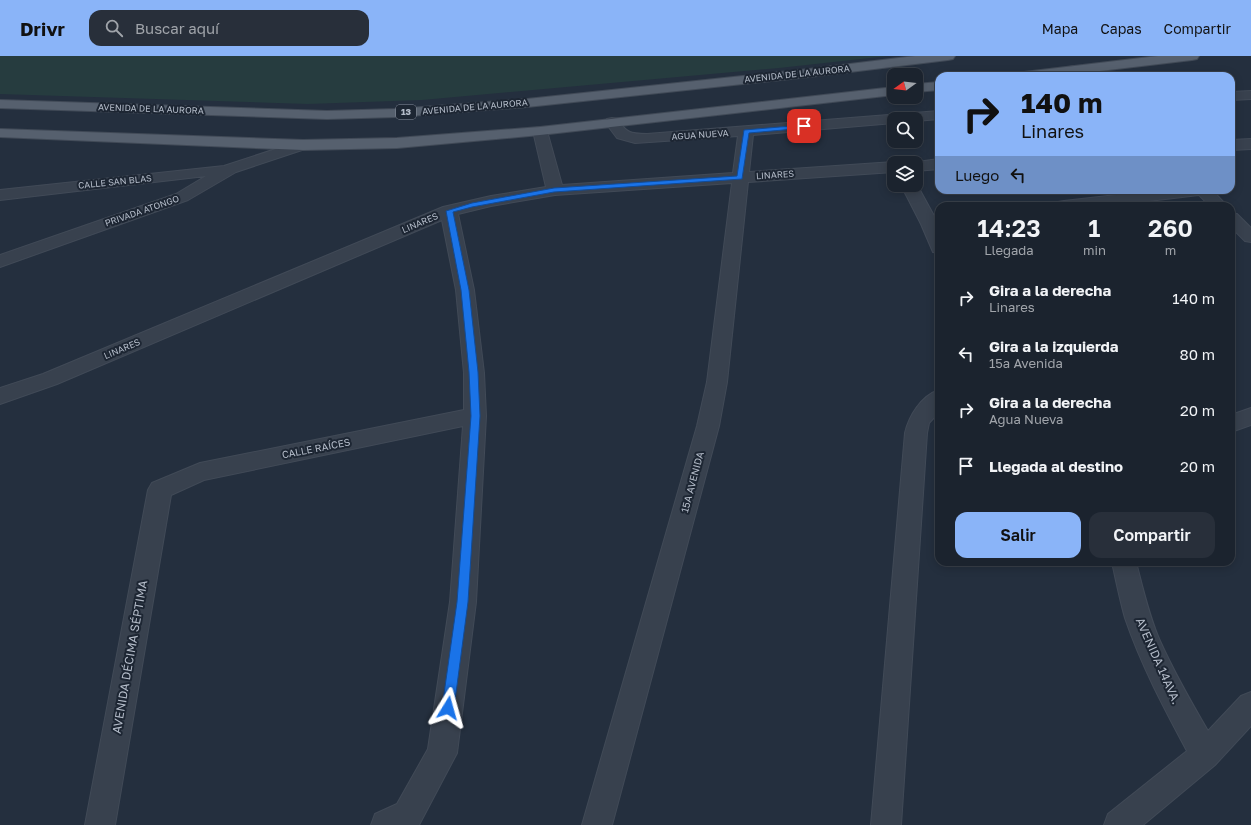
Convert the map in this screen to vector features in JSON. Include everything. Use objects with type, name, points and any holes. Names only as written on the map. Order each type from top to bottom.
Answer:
[{"type":"main road","name":"AVENIDA DE LA AURORA","points":[[0,104],[327,114],[396,113],[527,102],[810,73],[948,56]]},
{"type":"main road","points":[[1085,72],[1192,56]]},
{"type":"main road","points":[[810,73],[792,82],[789,89],[795,95],[810,100]]},
{"type":"main road","points":[[693,84],[707,88],[716,93],[717,104],[706,112]]},
{"type":"main road","points":[[923,87],[935,86]]},
{"type":"main road","points":[[0,134],[302,145],[416,142],[540,130],[887,92]]},
{"type":"street","points":[[1235,96],[1251,95]]},
{"type":"street","name":"AGUA NUEVA","points":[[612,122],[619,133],[630,139],[647,139],[746,132],[935,114]]},
{"type":"street","points":[[540,130],[554,190]]},
{"type":"street","name":"15A AVENIDA","points":[[597,825],[708,426],[717,382],[746,132]]},
{"type":"street","points":[[1235,145],[1251,144]]},
{"type":"street","name":"PRIVADA ATONGO","points":[[0,261],[182,198],[230,169],[302,145]]},
{"type":"street","points":[[923,165],[935,164]]},
{"type":"street","name":"LINARES","points":[[0,396],[50,379],[449,211],[485,202],[554,190],[887,167]]},
{"type":"street","name":"CALLE SAN BLAS","points":[[0,195],[230,169]]},
{"type":"street","points":[[914,192],[934,223]]},
{"type":"street","points":[[1099,202],[1168,194]]},
{"type":"street","points":[[1207,194],[1215,202]]},
{"type":"street","points":[[397,820],[442,753],[463,602],[475,416],[474,372],[465,290],[449,211]]},
{"type":"street","points":[[1235,222],[1251,237]]},
{"type":"street","points":[[0,406],[50,379]]},
{"type":"street","points":[[886,825],[916,433],[919,420],[935,402]]},
{"type":"street","name":"CALLE RAÍCES","points":[[160,490],[200,472],[475,416]]},
{"type":"street","points":[[1235,422],[1251,416]]},
{"type":"street","name":"AVENIDA DÉCIMA SÉPTIMA","points":[[100,825],[160,490]]},
{"type":"street","name":"AVENIDA 14AVA.","points":[[1125,566],[1138,617],[1148,644],[1168,687],[1205,755]]},
{"type":"street","points":[[1119,825],[1205,755],[1251,706]]},
{"type":"green space","points":[[0,56],[888,56],[779,68],[422,100],[308,104],[0,94]]},
{"type":"route","points":[[448,708],[463,602],[475,416],[474,372],[465,290],[449,211],[491,201],[554,190],[740,177],[746,132],[804,126]]}]
